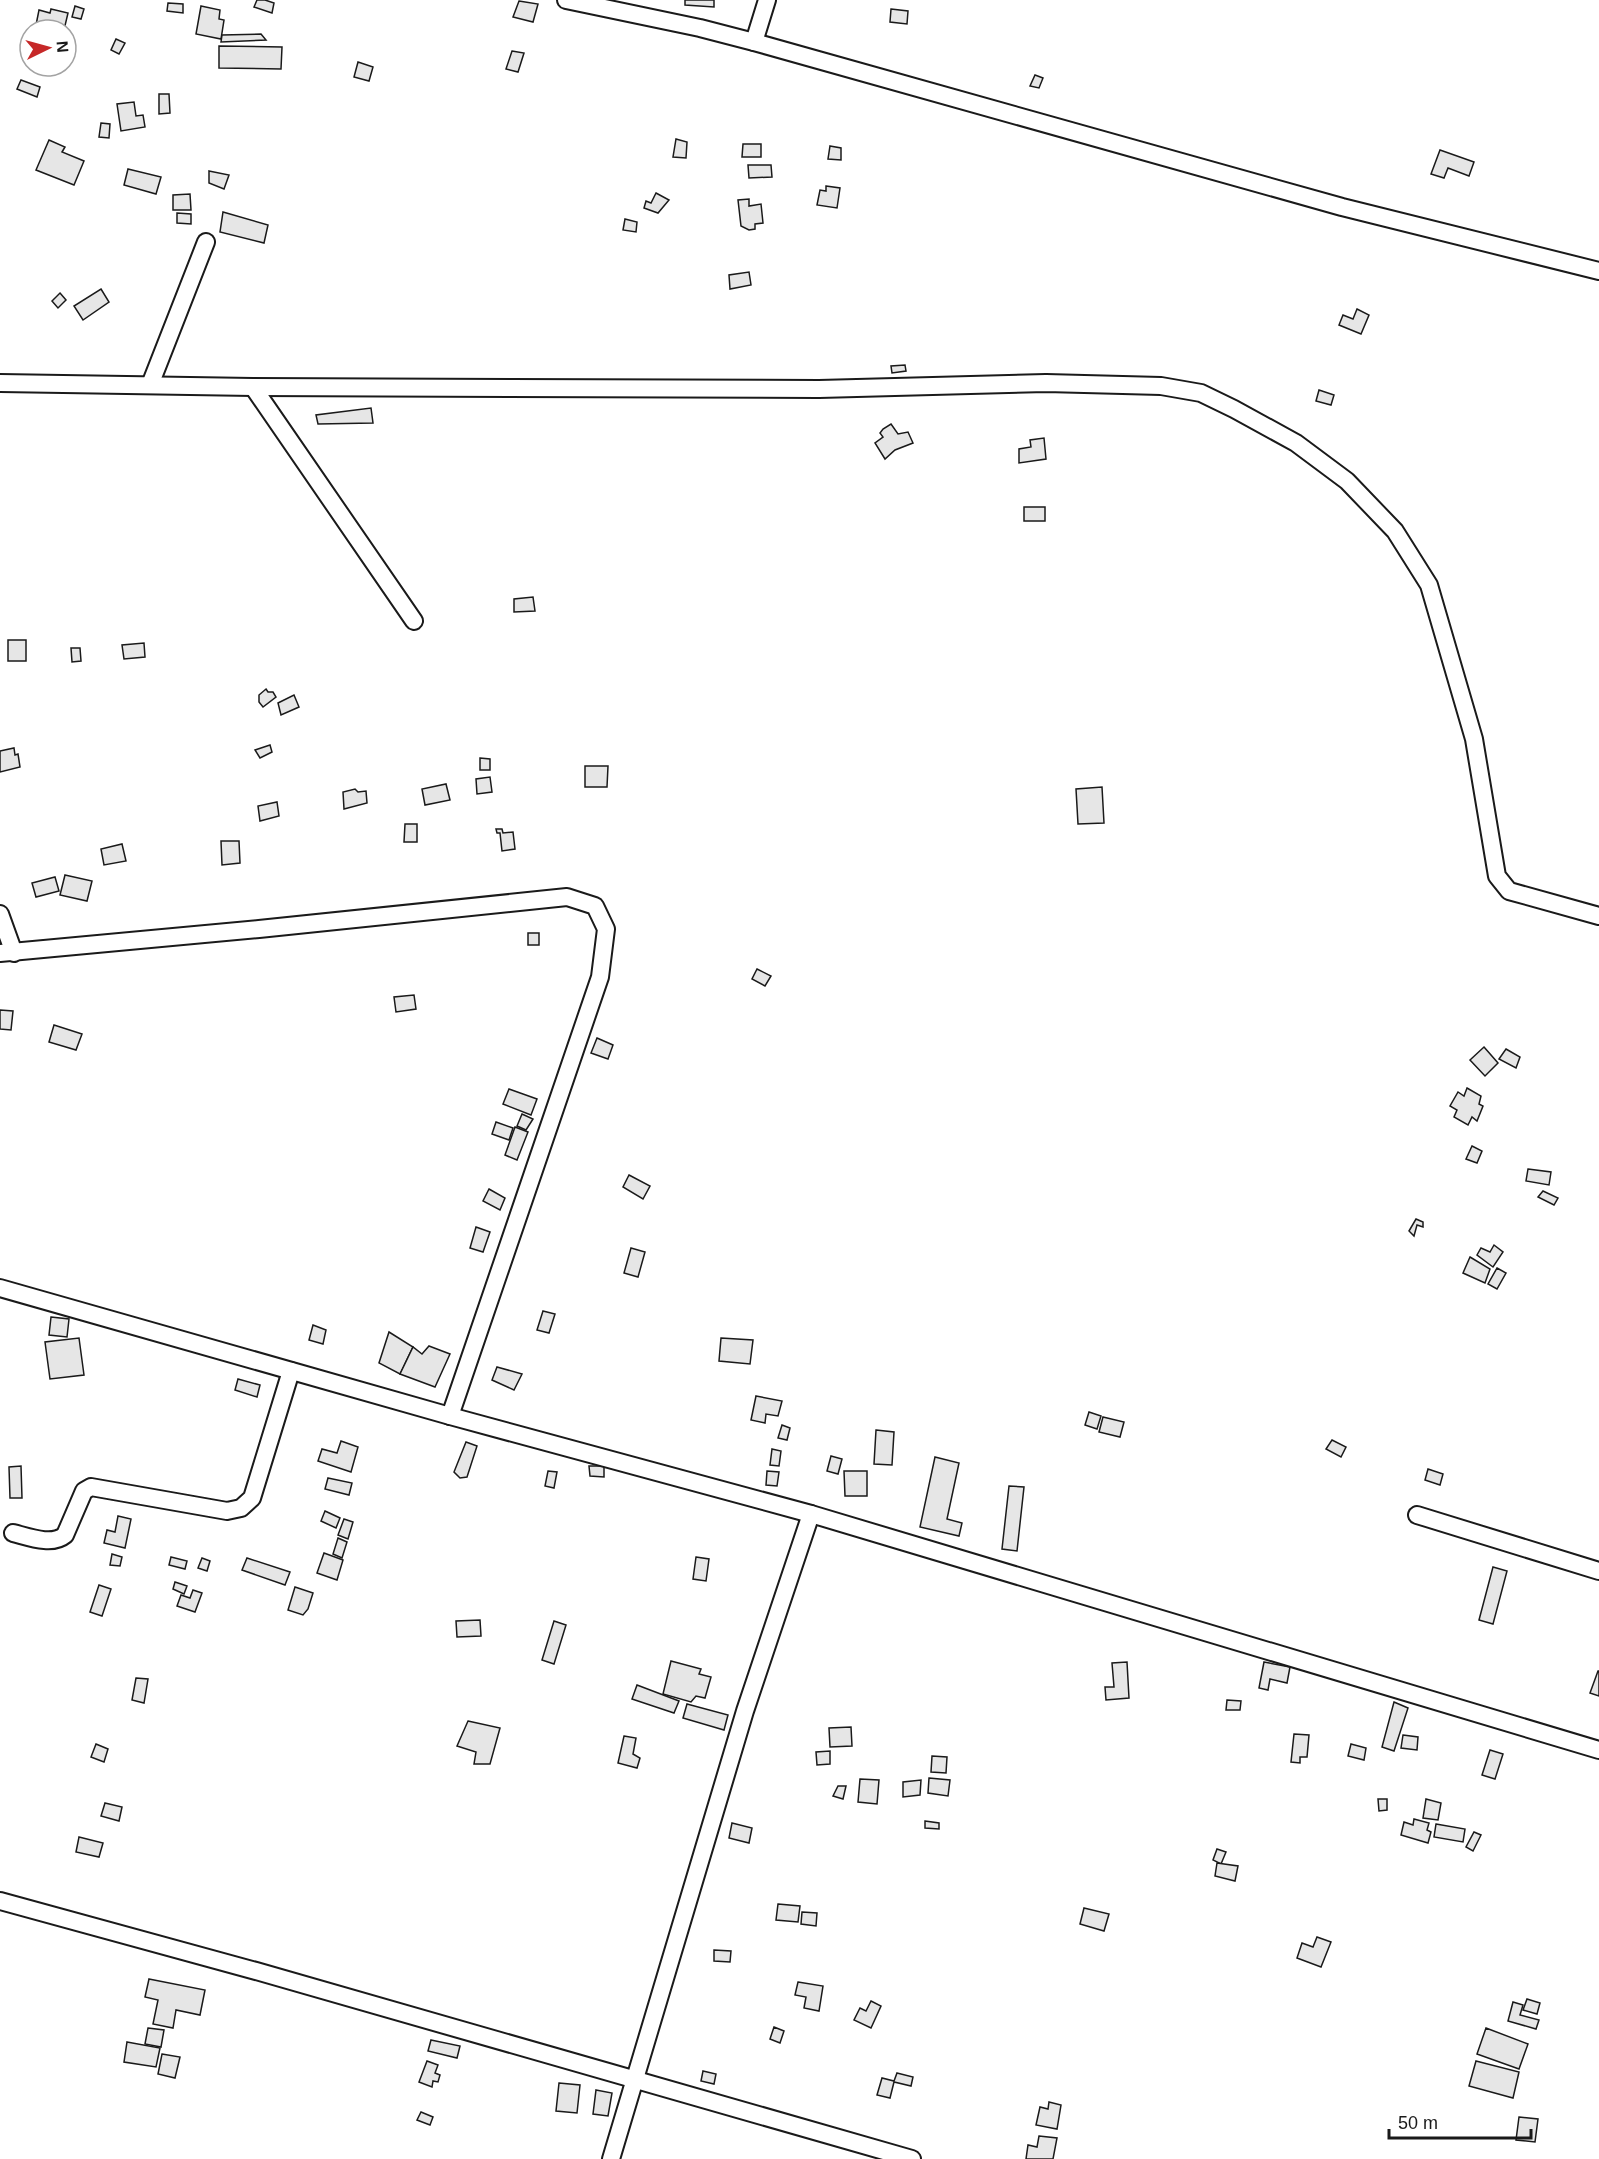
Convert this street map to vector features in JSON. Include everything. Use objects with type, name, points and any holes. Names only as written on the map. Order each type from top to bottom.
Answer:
[{"type":"street","points":[[566,0],[700,28],[754,42],[1342,207],[1599,271]]},
{"type":"street","points":[[754,42],[767,0]]},
{"type":"street","points":[[150,385],[206,242]]},
{"type":"street","points":[[0,383],[254,387],[819,389],[1046,383],[1161,386],[1201,393],[1296,443],[1347,481],[1395,531],[1429,585],[1474,739],[1497,876],[1509,891],[1599,916]]},
{"type":"street","points":[[254,387],[414,621]]},
{"type":"street","points":[[0,914],[7,953],[567,897],[595,906],[606,929],[600,977],[450,1416]]},
{"type":"street","points":[[0,1288],[450,1416],[811,1514],[1599,1750]]},
{"type":"street","points":[[13,1533],[44,1540],[59,1540],[65,1535],[84,1491],[91,1487],[227,1511],[241,1508],[252,1498],[291,1371]]},
{"type":"street","points":[[611,2159],[745,1711],[811,1514]]},
{"type":"street","points":[[1417,1515],[1599,1571]]},
{"type":"street","points":[[0,1902],[256,1971],[912,2159]]},
{"type":"building","points":[[257,0],[274,3],[272,13],[254,7]]},
{"type":"building","points":[[685,0],[714,0],[714,7],[685,5]]},
{"type":"building","points":[[519,1],[538,4],[533,22],[513,17]]},
{"type":"building","points":[[168,3],[183,4],[183,13],[167,11]]},
{"type":"building","points":[[75,6],[84,9],[81,19],[72,17]]},
{"type":"building","points":[[201,6],[220,10],[219,19],[224,20],[221,39],[196,34]]},
{"type":"building","points":[[51,9],[68,13],[67,18],[37,18],[39,10],[50,13]]},
{"type":"building","points":[[891,9],[908,11],[907,24],[890,22]]},
{"type":"building","points":[[261,34],[266,40],[221,42],[222,35]]},
{"type":"building","points":[[116,39],[125,43],[119,54],[111,50]]},
{"type":"building","points":[[219,46],[282,47],[281,69],[219,68]]},
{"type":"building","points":[[512,51],[524,53],[518,72],[506,69]]},
{"type":"building","points":[[358,62],[373,67],[369,81],[354,77]]},
{"type":"building","points":[[1035,75],[1043,78],[1039,88],[1030,86]]},
{"type":"building","points":[[21,80],[40,87],[37,97],[17,89]]},
{"type":"building","points":[[159,94],[169,94],[170,113],[159,114]]},
{"type":"building","points":[[134,102],[136,116],[143,115],[145,127],[121,131],[117,104]]},
{"type":"building","points":[[101,123],[110,124],[109,138],[99,137]]},
{"type":"building","points":[[676,139],[687,142],[686,158],[673,157]]},
{"type":"building","points":[[49,140],[65,147],[62,152],[84,161],[74,185],[36,170]]},
{"type":"building","points":[[743,144],[761,144],[761,157],[742,157]]},
{"type":"building","points":[[830,146],[841,148],[841,160],[828,159]]},
{"type":"building","points":[[1440,150],[1474,162],[1469,176],[1448,168],[1444,178],[1431,174]]},
{"type":"building","points":[[748,165],[771,165],[772,177],[749,178]]},
{"type":"building","points":[[128,169],[161,177],[156,194],[124,185]]},
{"type":"building","points":[[209,171],[229,175],[224,189],[209,183]]},
{"type":"building","points":[[826,186],[840,188],[837,208],[817,205],[820,190],[826,191]]},
{"type":"building","points":[[656,193],[669,200],[658,213],[644,208],[646,201],[651,203]]},
{"type":"building","points":[[190,194],[191,210],[173,210],[173,195]]},
{"type":"building","points":[[749,199],[749,206],[761,204],[763,223],[755,224],[755,229],[749,230],[741,226],[738,200]]},
{"type":"building","points":[[223,212],[268,225],[264,243],[220,232]]},
{"type":"building","points":[[177,213],[191,214],[191,224],[177,223]]},
{"type":"building","points":[[625,219],[637,222],[636,232],[623,230]]},
{"type":"building","points":[[749,272],[751,285],[730,289],[729,275]]},
{"type":"building","points":[[101,289],[109,302],[83,320],[74,306]]},
{"type":"building","points":[[60,293],[66,300],[58,308],[52,301]]},
{"type":"building","points":[[1357,309],[1369,315],[1361,334],[1339,325],[1343,315],[1353,319]]},
{"type":"building","points":[[905,365],[906,371],[892,373],[891,366]]},
{"type":"building","points":[[1319,390],[1334,395],[1331,405],[1316,401]]},
{"type":"building","points":[[371,408],[373,423],[318,424],[316,415]]},
{"type":"building","points":[[891,424],[898,434],[908,432],[913,443],[895,450],[885,459],[875,443],[883,437],[880,433],[883,429]]},
{"type":"building","points":[[1044,438],[1046,459],[1019,463],[1019,449],[1031,447],[1030,440]]},
{"type":"building","points":[[1024,507],[1045,507],[1045,521],[1024,521]]},
{"type":"building","points":[[533,597],[535,611],[514,612],[514,599]]},
{"type":"building","points":[[8,640],[26,640],[26,661],[8,661]]},
{"type":"building","points":[[144,643],[145,657],[124,659],[122,645]]},
{"type":"building","points":[[71,648],[80,648],[81,661],[72,662]]},
{"type":"building","points":[[266,689],[268,692],[273,692],[276,697],[263,707],[259,702],[259,695]]},
{"type":"building","points":[[294,695],[299,707],[281,715],[278,703]]},
{"type":"building","points":[[270,745],[272,752],[260,758],[255,750]]},
{"type":"building","points":[[14,748],[15,755],[18,754],[20,767],[0,772],[0,751]]},
{"type":"building","points":[[480,758],[490,759],[490,770],[480,770]]},
{"type":"building","points":[[585,766],[608,766],[607,787],[585,787]]},
{"type":"building","points":[[490,777],[492,792],[477,794],[476,779]]},
{"type":"building","points":[[446,784],[450,800],[425,805],[422,789]]},
{"type":"building","points":[[1102,787],[1104,823],[1078,824],[1076,789]]},
{"type":"building","points":[[355,789],[358,792],[366,791],[367,803],[344,809],[343,792]]},
{"type":"building","points":[[277,802],[279,816],[260,821],[258,806]]},
{"type":"building","points":[[405,824],[417,824],[417,842],[404,842]]},
{"type":"building","points":[[496,829],[502,829],[503,833],[513,832],[515,849],[502,851],[500,833],[497,833]]},
{"type":"building","points":[[221,841],[239,841],[240,863],[222,865]]},
{"type":"building","points":[[122,844],[126,861],[104,865],[101,849]]},
{"type":"building","points":[[65,875],[92,881],[87,901],[60,895]]},
{"type":"building","points":[[55,877],[59,891],[36,897],[32,883]]},
{"type":"building","points":[[528,933],[539,933],[539,945],[528,945]]},
{"type":"building","points":[[757,969],[771,976],[765,986],[752,979]]},
{"type":"building","points":[[414,995],[416,1009],[396,1012],[394,997]]},
{"type":"building","points":[[0,1010],[13,1011],[11,1030],[0,1029]]},
{"type":"building","points":[[54,1025],[82,1034],[76,1050],[49,1042]]},
{"type":"building","points":[[597,1038],[613,1045],[608,1059],[591,1053]]},
{"type":"building","points":[[1484,1047],[1498,1063],[1485,1076],[1470,1060]]},
{"type":"building","points":[[1506,1049],[1520,1057],[1516,1068],[1499,1059]]},
{"type":"building","points":[[1467,1088],[1481,1096],[1479,1104],[1483,1106],[1477,1121],[1472,1117],[1468,1125],[1454,1117],[1457,1110],[1450,1106],[1458,1092],[1464,1096]]},
{"type":"building","points":[[509,1089],[537,1099],[531,1115],[503,1104]]},
{"type":"building","points":[[522,1114],[533,1119],[526,1130],[517,1126]]},
{"type":"building","points":[[496,1122],[513,1128],[509,1140],[492,1134]]},
{"type":"building","points":[[515,1127],[528,1132],[517,1160],[505,1155]]},
{"type":"building","points":[[1472,1146],[1482,1151],[1477,1163],[1466,1159]]},
{"type":"building","points":[[1528,1169],[1551,1172],[1549,1185],[1526,1181]]},
{"type":"building","points":[[629,1175],[650,1186],[643,1199],[623,1187]]},
{"type":"building","points":[[489,1189],[505,1198],[500,1210],[483,1201]]},
{"type":"building","points":[[1543,1191],[1558,1198],[1554,1205],[1538,1197]]},
{"type":"building","points":[[1416,1219],[1423,1222],[1423,1227],[1417,1225],[1414,1236],[1409,1231]]},
{"type":"building","points":[[476,1227],[490,1232],[483,1252],[470,1248]]},
{"type":"building","points":[[1494,1245],[1503,1252],[1493,1267],[1477,1255],[1481,1248],[1490,1252]]},
{"type":"building","points":[[631,1248],[645,1252],[638,1277],[624,1273]]},
{"type":"building","points":[[1470,1257],[1490,1269],[1485,1283],[1463,1273]]},
{"type":"building","points":[[1497,1268],[1506,1273],[1497,1289],[1488,1284]]},
{"type":"building","points":[[543,1311],[555,1314],[549,1333],[537,1330]]},
{"type":"building","points":[[51,1317],[69,1319],[67,1337],[49,1335]]},
{"type":"building","points":[[313,1325],[326,1330],[323,1344],[309,1340]]},
{"type":"building","points":[[389,1332],[413,1347],[400,1374],[379,1363]]},
{"type":"building","points":[[79,1338],[84,1375],[50,1379],[45,1342]]},
{"type":"building","points":[[721,1338],[753,1340],[750,1364],[719,1361]]},
{"type":"building","points":[[429,1346],[450,1354],[435,1387],[400,1374],[413,1347],[422,1354]]},
{"type":"building","points":[[497,1367],[522,1374],[514,1390],[492,1380]]},
{"type":"building","points":[[238,1379],[260,1385],[257,1397],[235,1390]]},
{"type":"building","points":[[756,1396],[782,1401],[778,1416],[766,1414],[765,1423],[751,1420]]},
{"type":"building","points":[[1089,1412],[1101,1416],[1097,1429],[1085,1425]]},
{"type":"building","points":[[1103,1417],[1124,1422],[1120,1437],[1099,1432]]},
{"type":"building","points":[[782,1425],[790,1428],[787,1440],[778,1438]]},
{"type":"building","points":[[876,1430],[894,1432],[892,1465],[874,1464]]},
{"type":"building","points":[[1332,1440],[1346,1447],[1341,1457],[1326,1449]]},
{"type":"building","points":[[341,1441],[358,1447],[351,1472],[318,1461],[322,1449],[337,1453]]},
{"type":"building","points":[[466,1442],[477,1446],[467,1477],[460,1478],[454,1472]]},
{"type":"building","points":[[772,1449],[781,1451],[779,1466],[770,1465]]},
{"type":"building","points":[[831,1456],[842,1459],[838,1474],[827,1471]]},
{"type":"building","points":[[935,1457],[959,1463],[947,1519],[962,1523],[959,1536],[920,1527]]},
{"type":"building","points":[[21,1466],[22,1498],[10,1498],[9,1467]]},
{"type":"building","points":[[589,1466],[604,1466],[604,1477],[590,1476]]},
{"type":"building","points":[[1428,1469],[1443,1474],[1440,1485],[1425,1480]]},
{"type":"building","points":[[548,1471],[557,1472],[554,1488],[545,1486]]},
{"type":"building","points":[[767,1471],[779,1472],[777,1486],[766,1485]]},
{"type":"building","points":[[844,1471],[867,1471],[867,1496],[845,1496]]},
{"type":"building","points":[[328,1478],[352,1483],[349,1495],[325,1489]]},
{"type":"building","points":[[1009,1486],[1024,1487],[1017,1551],[1002,1549]]},
{"type":"building","points":[[325,1511],[340,1518],[336,1528],[321,1521]]},
{"type":"building","points":[[118,1516],[131,1519],[125,1548],[104,1543],[107,1530],[115,1532]]},
{"type":"building","points":[[344,1519],[353,1522],[348,1539],[338,1535]]},
{"type":"building","points":[[338,1538],[347,1542],[342,1558],[333,1554]]},
{"type":"building","points":[[324,1553],[343,1560],[337,1580],[317,1573]]},
{"type":"building","points":[[112,1554],[122,1557],[120,1566],[110,1565]]},
{"type":"building","points":[[171,1557],[187,1561],[185,1569],[169,1565]]},
{"type":"building","points":[[696,1557],[709,1559],[706,1581],[693,1579]]},
{"type":"building","points":[[202,1558],[210,1561],[207,1571],[198,1568]]},
{"type":"building","points":[[247,1558],[290,1572],[285,1585],[242,1570]]},
{"type":"building","points":[[1493,1567],[1507,1571],[1493,1624],[1479,1620]]},
{"type":"building","points":[[175,1582],[187,1586],[184,1594],[173,1589]]},
{"type":"building","points":[[99,1585],[111,1589],[102,1616],[90,1612]]},
{"type":"building","points":[[295,1587],[313,1593],[308,1609],[303,1615],[288,1610]]},
{"type":"building","points":[[193,1590],[202,1593],[195,1612],[177,1606],[181,1595],[190,1598]]},
{"type":"building","points":[[480,1620],[481,1636],[457,1637],[456,1621]]},
{"type":"building","points":[[554,1621],[566,1625],[554,1664],[542,1660]]},
{"type":"building","points":[[671,1661],[701,1669],[699,1674],[711,1677],[705,1698],[696,1696],[691,1702],[663,1694]]},
{"type":"building","points":[[1127,1662],[1129,1698],[1106,1700],[1105,1687],[1114,1687],[1112,1663]]},
{"type":"building","points":[[1264,1662],[1290,1667],[1287,1683],[1270,1679],[1268,1690],[1259,1688]]},
{"type":"building","points":[[1599,1671],[1599,1696],[1590,1693]]},
{"type":"building","points":[[136,1678],[148,1679],[144,1703],[132,1700]]},
{"type":"building","points":[[637,1685],[679,1701],[674,1713],[632,1699]]},
{"type":"building","points":[[1227,1700],[1241,1701],[1240,1710],[1226,1710]]},
{"type":"building","points":[[1394,1702],[1408,1708],[1394,1751],[1382,1747]]},
{"type":"building","points":[[687,1704],[728,1715],[724,1730],[683,1718]]},
{"type":"building","points":[[468,1721],[500,1728],[490,1764],[474,1764],[476,1752],[457,1746]]},
{"type":"building","points":[[851,1727],[852,1746],[830,1747],[829,1728]]},
{"type":"building","points":[[1294,1734],[1309,1735],[1307,1757],[1300,1757],[1300,1763],[1291,1762]]},
{"type":"building","points":[[1403,1735],[1418,1737],[1417,1750],[1401,1748]]},
{"type":"building","points":[[624,1736],[636,1738],[633,1754],[640,1758],[637,1768],[618,1763]]},
{"type":"building","points":[[96,1744],[108,1749],[104,1762],[91,1757]]},
{"type":"building","points":[[1351,1744],[1366,1748],[1364,1760],[1348,1756]]},
{"type":"building","points":[[1490,1750],[1503,1754],[1495,1779],[1482,1775]]},
{"type":"building","points":[[830,1751],[830,1764],[817,1765],[816,1752]]},
{"type":"building","points":[[932,1756],[947,1757],[946,1773],[931,1772]]},
{"type":"building","points":[[929,1778],[950,1780],[948,1796],[928,1793]]},
{"type":"building","points":[[860,1779],[879,1780],[877,1804],[858,1802]]},
{"type":"building","points":[[921,1780],[920,1795],[903,1797],[903,1782]]},
{"type":"building","points":[[838,1786],[846,1786],[843,1799],[833,1796]]},
{"type":"building","points":[[1378,1799],[1387,1799],[1387,1810],[1379,1811]]},
{"type":"building","points":[[1426,1799],[1441,1803],[1438,1820],[1423,1818]]},
{"type":"building","points":[[105,1803],[122,1807],[119,1821],[101,1816]]},
{"type":"building","points":[[1414,1819],[1429,1823],[1427,1830],[1431,1832],[1428,1843],[1401,1835],[1404,1822],[1413,1825]]},
{"type":"building","points":[[925,1821],[939,1823],[939,1829],[925,1828]]},
{"type":"building","points":[[732,1823],[752,1828],[749,1843],[729,1838]]},
{"type":"building","points":[[1436,1824],[1465,1829],[1463,1842],[1434,1837]]},
{"type":"building","points":[[1474,1832],[1481,1835],[1473,1851],[1466,1847]]},
{"type":"building","points":[[79,1837],[103,1843],[99,1857],[76,1852]]},
{"type":"building","points":[[1217,1849],[1226,1852],[1221,1864],[1213,1860]]},
{"type":"building","points":[[1217,1863],[1238,1866],[1235,1881],[1215,1876]]},
{"type":"building","points":[[778,1904],[800,1906],[798,1922],[776,1920]]},
{"type":"building","points":[[1084,1908],[1109,1914],[1104,1931],[1080,1924]]},
{"type":"building","points":[[802,1912],[817,1913],[816,1926],[801,1924]]},
{"type":"building","points":[[1317,1937],[1331,1942],[1321,1967],[1297,1958],[1302,1943],[1313,1947]]},
{"type":"building","points":[[714,1950],[731,1951],[730,1962],[714,1961]]},
{"type":"building","points":[[149,1979],[205,1990],[200,2015],[176,2010],[173,2028],[153,2024],[158,2000],[145,1997]]},
{"type":"building","points":[[798,1982],[823,1986],[819,2011],[804,2008],[806,1997],[795,1995]]},
{"type":"building","points":[[1527,1999],[1540,2003],[1537,2014],[1523,2010]]},
{"type":"building","points":[[871,2001],[881,2006],[871,2028],[854,2020],[860,2008],[866,2011]]},
{"type":"building","points":[[1513,2002],[1523,2005],[1520,2015],[1539,2020],[1536,2029],[1508,2021]]},
{"type":"building","points":[[774,2027],[784,2031],[780,2043],[770,2039]]},
{"type":"building","points":[[148,2028],[164,2030],[161,2047],[145,2044]]},
{"type":"building","points":[[1486,2028],[1528,2044],[1519,2069],[1477,2054]]},
{"type":"building","points":[[431,2040],[460,2046],[457,2058],[428,2051]]},
{"type":"building","points":[[127,2042],[160,2048],[156,2067],[124,2062]]},
{"type":"building","points":[[162,2054],[180,2057],[175,2078],[158,2074]]},
{"type":"building","points":[[427,2061],[438,2065],[435,2073],[440,2075],[438,2082],[433,2081],[432,2087],[419,2082]]},
{"type":"building","points":[[1476,2061],[1519,2072],[1513,2098],[1469,2086]]},
{"type":"building","points":[[703,2071],[716,2074],[714,2084],[701,2081]]},
{"type":"building","points":[[897,2073],[913,2077],[911,2086],[894,2082],[890,2098],[877,2095],[882,2078],[894,2081]]},
{"type":"building","points":[[559,2083],[580,2085],[577,2113],[556,2111]]},
{"type":"building","points":[[596,2090],[612,2093],[608,2116],[593,2114]]},
{"type":"building","points":[[1049,2102],[1061,2105],[1057,2129],[1036,2125],[1040,2107],[1048,2109]]},
{"type":"building","points":[[421,2112],[433,2117],[430,2125],[417,2120]]},
{"type":"building","points":[[1519,2117],[1538,2119],[1535,2142],[1516,2140]]},
{"type":"building","points":[[1039,2136],[1057,2138],[1053,2159],[1026,2159],[1028,2145],[1037,2147]]}]
